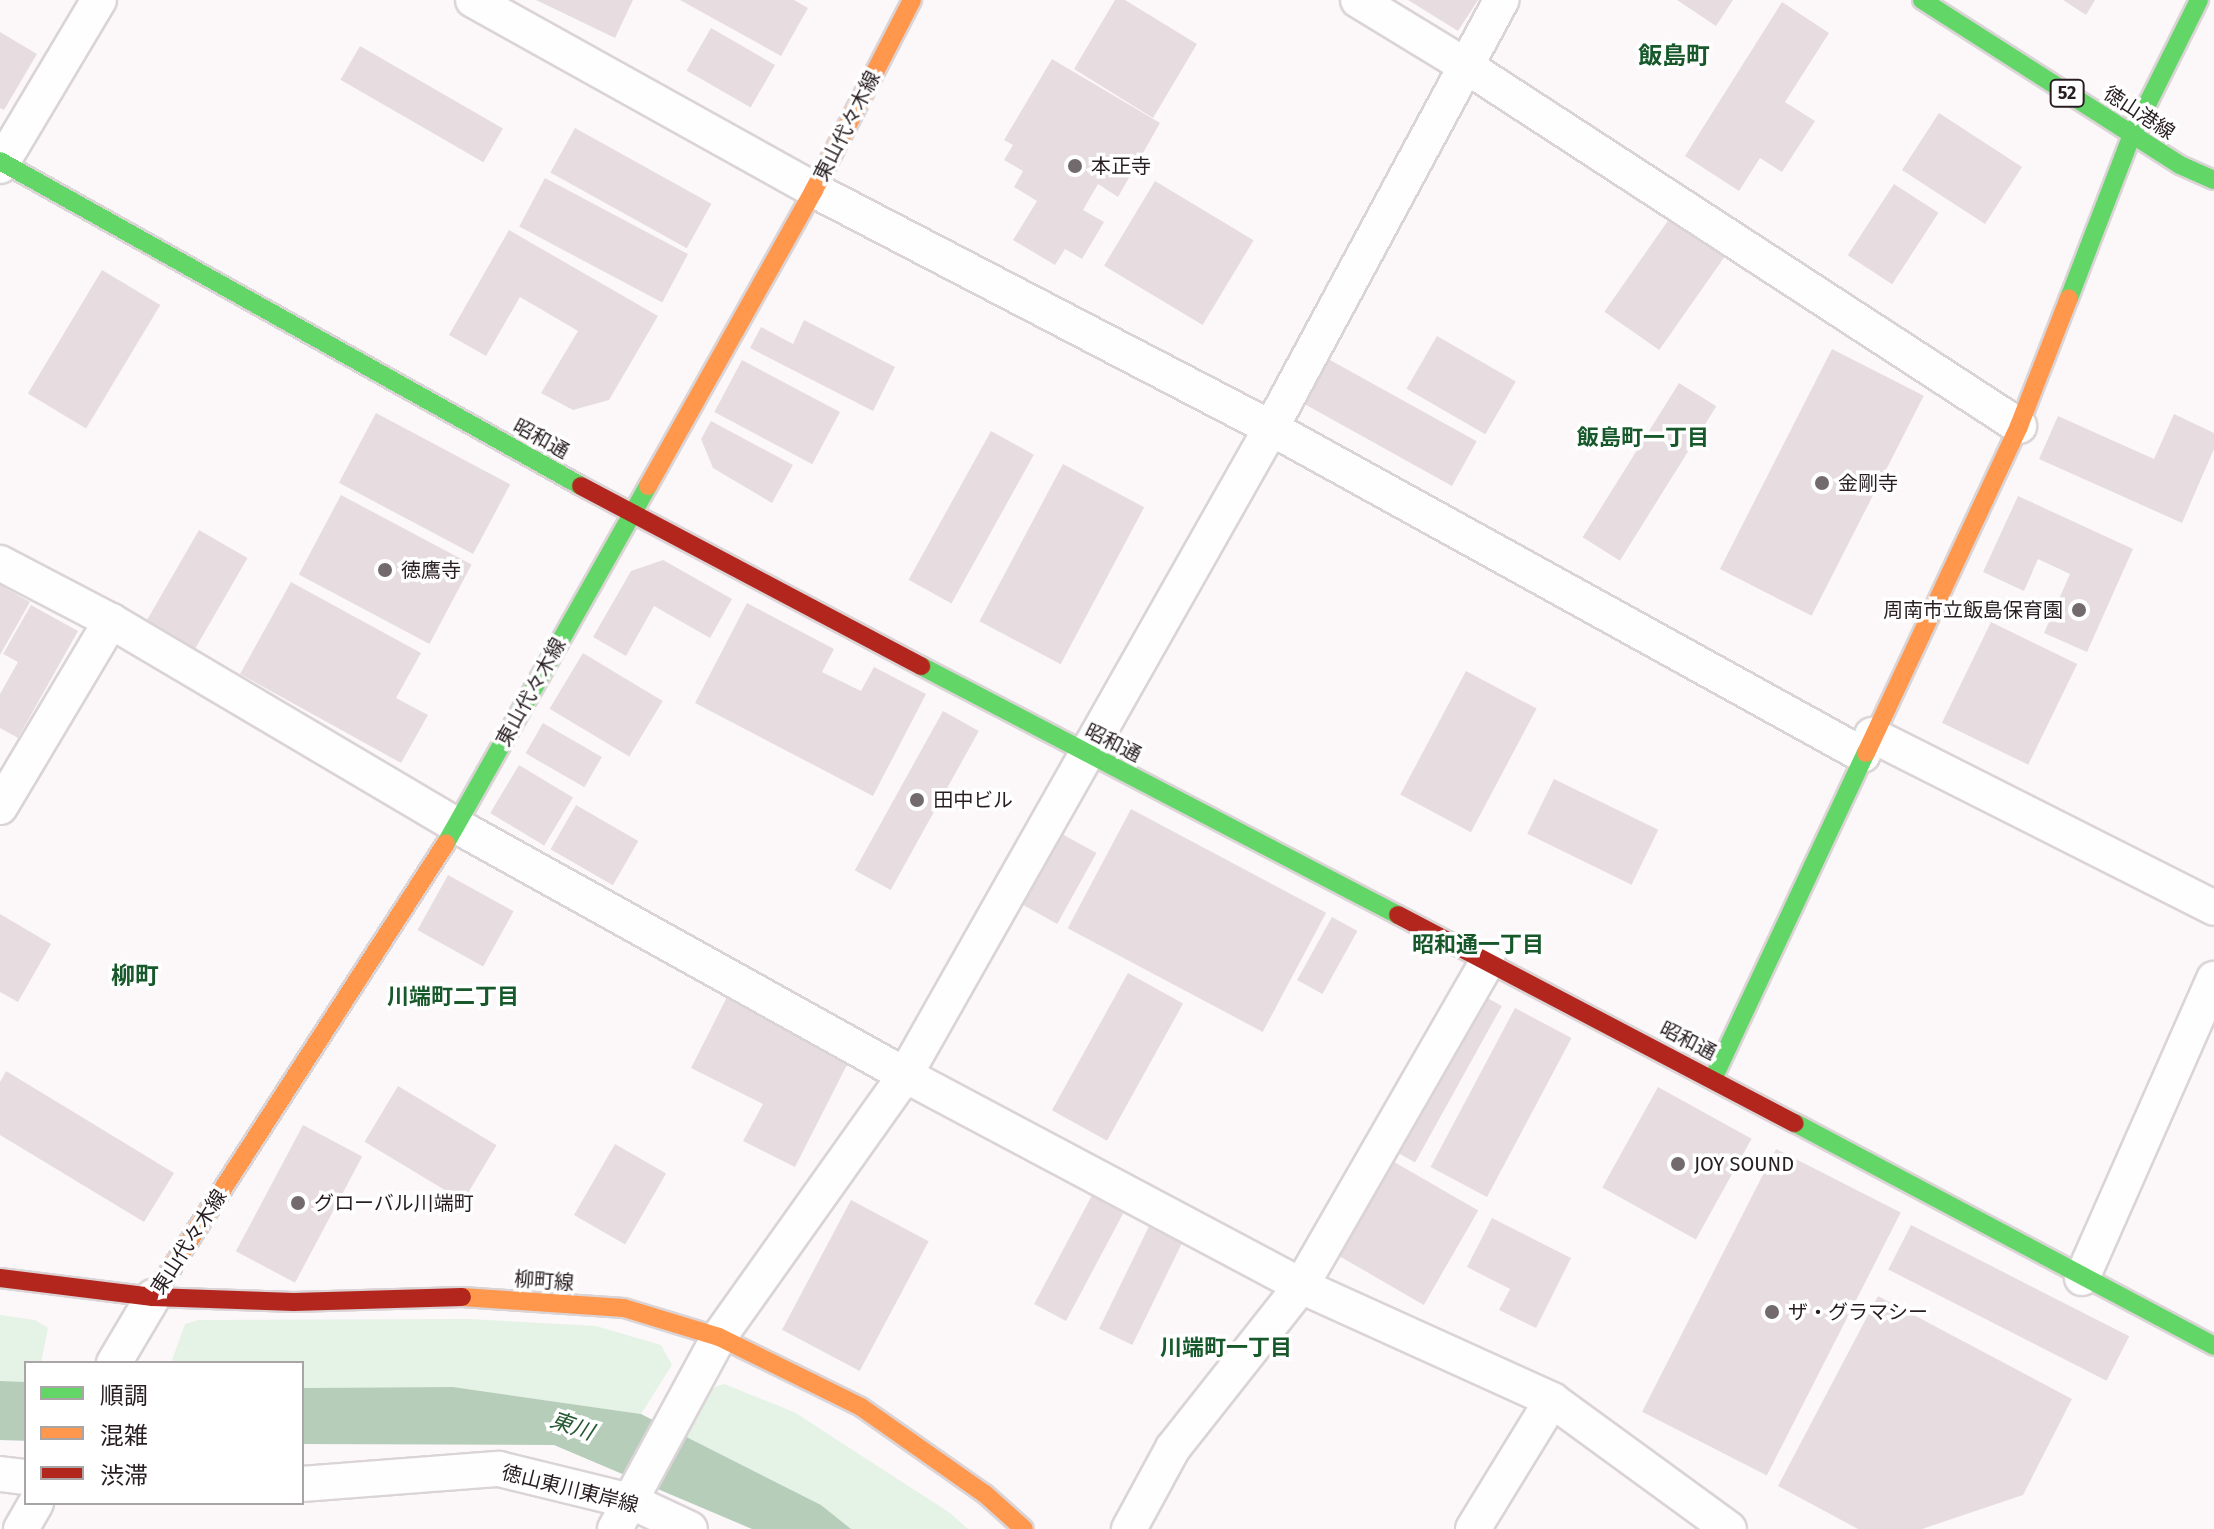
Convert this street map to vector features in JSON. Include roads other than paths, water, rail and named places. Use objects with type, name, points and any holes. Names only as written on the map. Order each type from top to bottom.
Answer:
[{"type":"street","points":[[1,163],[99,0]]},
{"type":"street","points":[[473,0],[814,190],[1271,428],[1867,745],[2214,908]]},
{"type":"street","name":"東山代々木線","points":[[120,1352],[457,826],[814,190],[912,0]]},
{"type":"street","points":[[1358,0],[1466,66],[2019,426]]},
{"type":"street","points":[[623,1515],[719,1337],[905,1075],[1271,428],[1501,0]]},
{"type":"street","name":"徳山港線","points":[[1922,0],[2180,165],[2214,180]]},
{"type":"street","points":[[1713,1079],[2019,426],[2132,135],[2199,0]]},
{"type":"street","name":"昭和通","points":[[1,163],[630,514],[1713,1079],[2214,1346]]},
{"type":"street","points":[[0,563],[111,621],[457,826],[905,1075],[1301,1286],[1552,1400],[1729,1529]]},
{"type":"street","points":[[0,807],[111,621]]},
{"type":"street","points":[[1129,1529],[1173,1448],[1301,1286],[1487,962]]},
{"type":"street","points":[[2082,1278],[2214,979]]},
{"type":"street","name":"柳町線","points":[[0,1278],[153,1297],[294,1302],[469,1297],[624,1308],[719,1337],[861,1407],[985,1494],[1024,1529]]},
{"type":"street","points":[[1473,1529],[1552,1400]]},
{"type":"street","name":"徳山東川東岸線","points":[[304,1484],[499,1469],[623,1515],[690,1529]]},
{"type":"street","points":[[0,1474],[24,1477]]},
{"type":"street","points":[[21,1529],[35,1505]]},
{"type":"water","points":[[0,1381],[24,1382],[24,1439],[0,1440]]},
{"type":"water","name":"東川","points":[[453,1387],[641,1414],[821,1505],[851,1529],[752,1529],[554,1445],[304,1444],[304,1388]]},
{"type":"place","name":"本正寺","points":[[1075,166]]},
{"type":"place","name":"金剛寺","points":[[1822,483]]},
{"type":"place","name":"徳鷹寺","points":[[385,570]]},
{"type":"place","name":"周南市立飯島保育園","points":[[2079,610]]},
{"type":"place","name":"田中ビル","points":[[917,800]]},
{"type":"place","name":"JOY SOUND","points":[[1678,1164]]},
{"type":"place","name":"グローバル川端町","points":[[298,1203]]},
{"type":"place","name":"ザ・グラマシー","points":[[1772,1312]]},
{"type":"district","name":"飯島町","points":[[1674,57]]},
{"type":"district","name":"飯島町一丁目","points":[[1643,438]]},
{"type":"district","name":"昭和通一丁目","points":[[1478,945]]},
{"type":"district","name":"柳町","points":[[135,977]]},
{"type":"district","name":"川端町二丁目","points":[[453,997]]},
{"type":"district","name":"川端町一丁目","points":[[1226,1348]]}]
